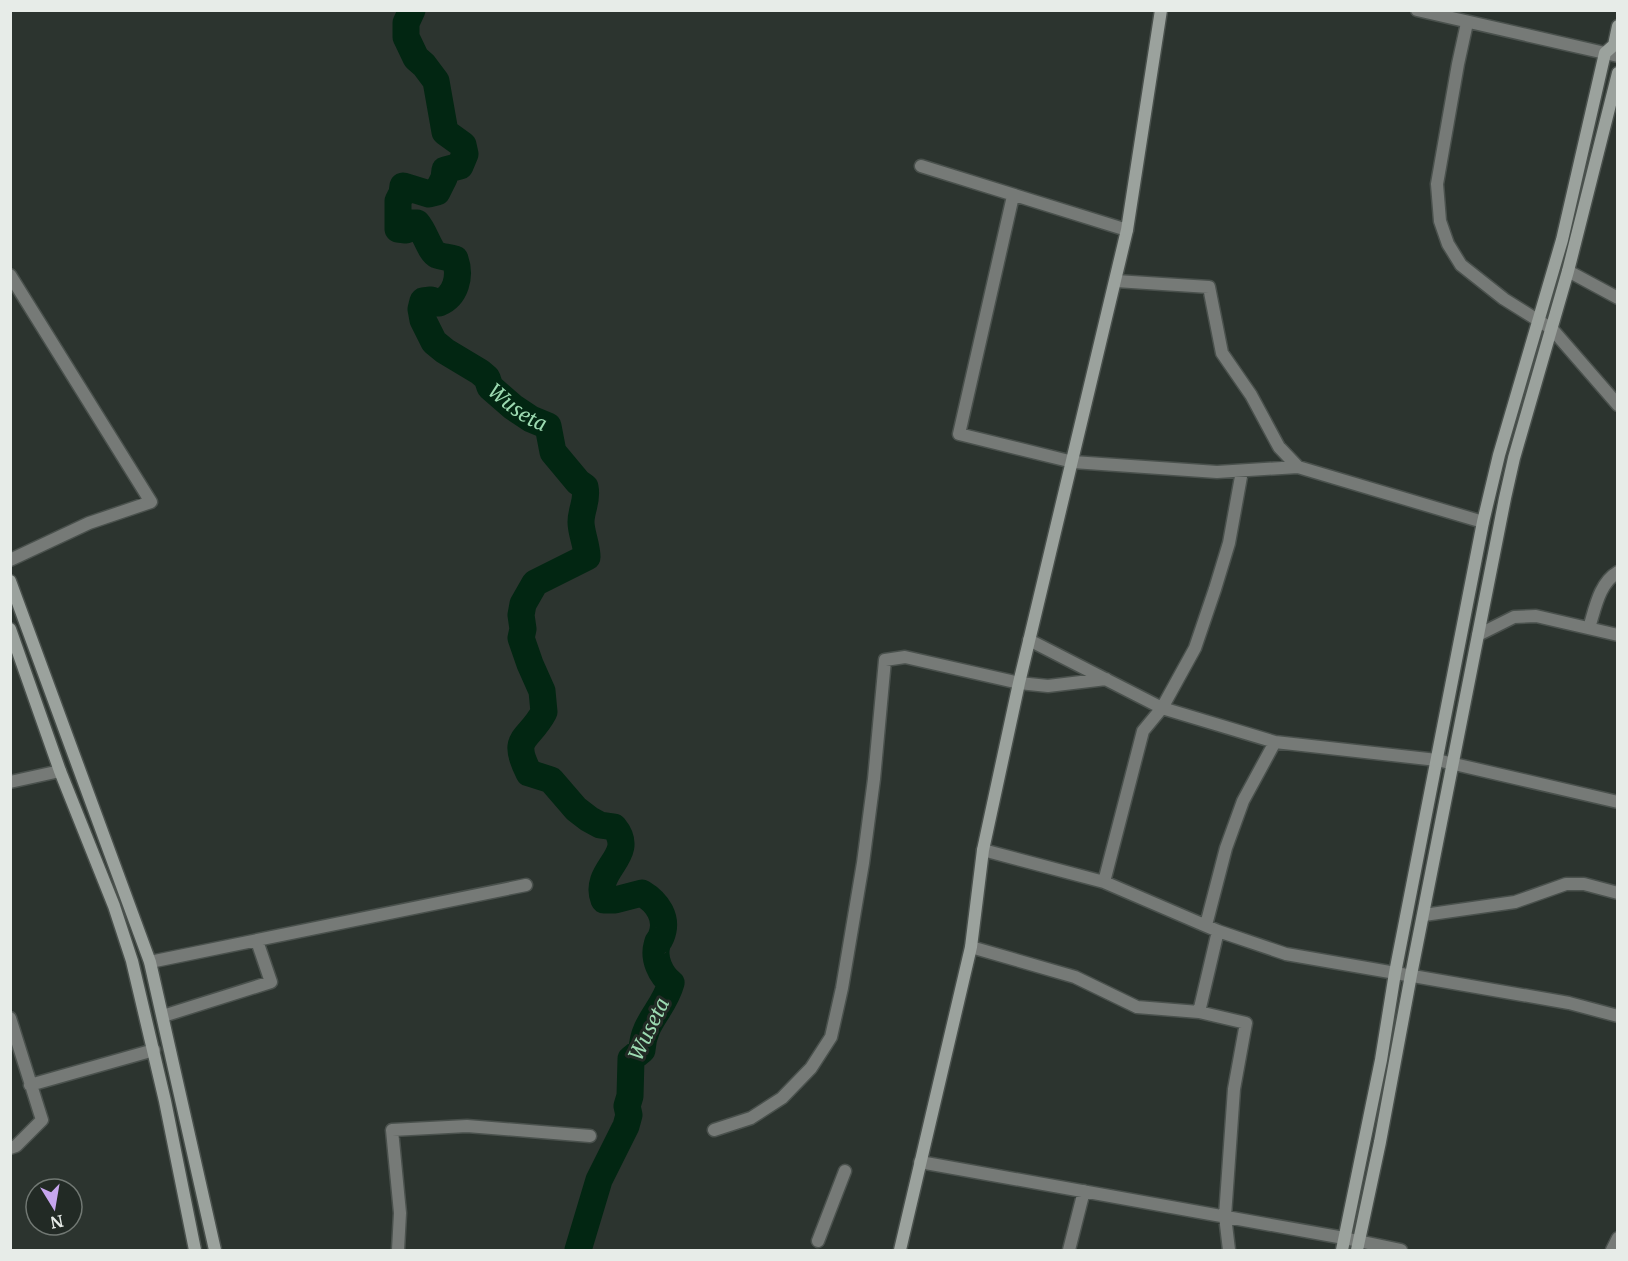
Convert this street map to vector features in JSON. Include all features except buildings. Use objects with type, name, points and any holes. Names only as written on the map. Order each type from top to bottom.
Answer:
[{"type":"street","points":[[900,1251],[971,947],[983,850],[1019,683],[1127,230],[1161,10]]},
{"type":"street","points":[[1417,10],[1467,23],[1614,51]]},
{"type":"street","points":[[1467,23],[1437,184],[1440,220],[1448,244],[1461,265],[1504,298],[1552,328],[1617,405]]},
{"type":"street","points":[[1343,1244],[1381,1060],[1395,973],[1483,522],[1499,455],[1540,321],[1614,51],[1617,26]]},
{"type":"street","points":[[1358,1246],[1514,458],[1568,271],[1617,73]]},
{"type":"street","points":[[921,166],[1127,230]]},
{"type":"street","points":[[1013,196],[959,434],[1073,462],[1148,468],[1242,471],[1298,467],[1483,522]]},
{"type":"street","points":[[1568,271],[1617,298]]},
{"type":"street","points":[[10,275],[151,502],[89,524],[10,560]]},
{"type":"street","points":[[1116,281],[1209,287],[1222,353],[1251,395],[1279,447],[1298,467]]},
{"type":"street","points":[[1104,882],[1143,731],[1162,708],[1195,648],[1215,589],[1229,543],[1242,471]]},
{"type":"street","points":[[1589,628],[1599,594],[1617,572]]},
{"type":"street","points":[[10,581],[150,962],[215,1251]]},
{"type":"street","points":[[1478,635],[1514,617],[1536,616],[1617,635]]},
{"type":"street","points":[[10,629],[60,771],[114,906],[132,962],[154,1050],[195,1251]]},
{"type":"street","points":[[1029,640],[1162,708],[1275,742],[1437,760],[1617,802]]},
{"type":"street","points":[[714,1130],[751,1118],[782,1098],[811,1068],[831,1037],[863,863],[874,779],[885,660],[906,657],[1019,683],[1048,686],[1106,678]]},
{"type":"street","points":[[42,718],[59,713]]},
{"type":"street","points":[[1206,925],[1226,848],[1243,801],[1275,742]]},
{"type":"street","points":[[10,782],[60,771]]},
{"type":"street","points":[[983,850],[1104,882],[1218,931],[1286,954],[1569,1003],[1617,1016]]},
{"type":"street","points":[[1424,915],[1515,902],[1566,884],[1584,884],[1617,893]]},
{"type":"street","points":[[150,962],[526,885]]},
{"type":"street","points":[[1199,1012],[1218,931]]},
{"type":"street","points":[[163,1016],[271,982],[257,941]]},
{"type":"street","points":[[971,947],[1075,977],[1137,1007],[1199,1012],[1246,1023],[1234,1089],[1225,1216],[1229,1251]]},
{"type":"street","points":[[10,1018],[42,1120],[16,1146],[10,1148]]},
{"type":"street","points":[[30,1085],[154,1050]]},
{"type":"street","points":[[398,1251],[400,1214],[392,1130],[467,1126],[590,1136]]},
{"type":"street","points":[[920,1162],[1225,1216],[1343,1244],[1401,1251]]},
{"type":"street","points":[[818,1241],[845,1171]]},
{"type":"street","points":[[1069,1251],[1084,1191]]},
{"type":"street","points":[[1612,1251],[1617,1238]]},
{"type":"waterway","name":"Wuseta","points":[[412,10],[406,23],[406,37],[416,58],[436,81],[445,132],[463,145],[465,154],[460,166],[445,170],[437,192],[429,194],[403,186],[398,201],[398,229],[406,230],[411,223],[417,223],[434,253],[455,259],[457,265],[456,285],[450,296],[439,303],[431,300],[423,301],[421,309],[423,320],[434,342],[480,372],[487,378],[490,387],[513,407],[531,419],[548,426],[553,452],[585,487],[586,497],[581,522],[587,557],[535,583],[523,604],[521,638],[542,691],[544,712],[523,740],[521,752],[529,773],[551,780],[576,809],[600,825],[614,827],[620,837],[621,846],[618,855],[604,880],[602,889],[604,900],[615,900],[642,893],[657,906],[664,923],[656,956],[661,971],[671,983],[646,1031],[642,1050],[631,1059],[630,1096],[627,1106],[629,1115],[626,1126],[599,1180],[578,1250]]}]
